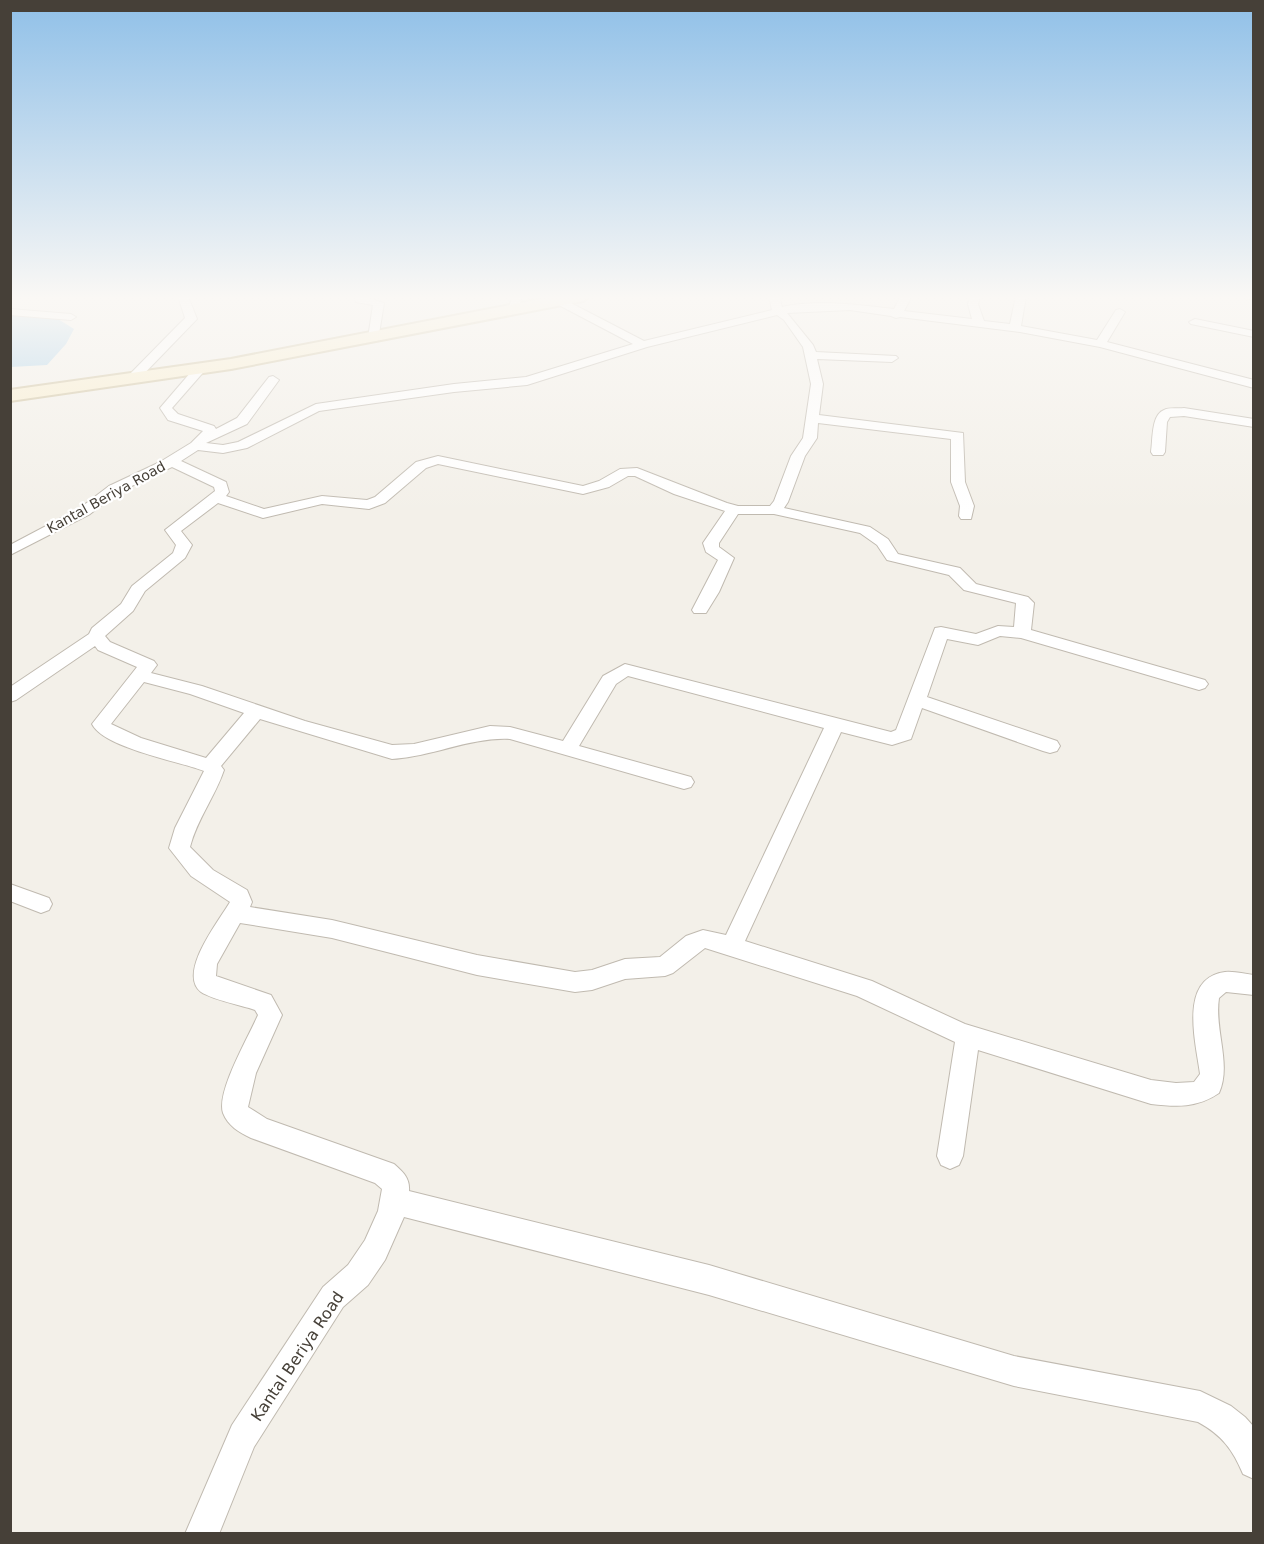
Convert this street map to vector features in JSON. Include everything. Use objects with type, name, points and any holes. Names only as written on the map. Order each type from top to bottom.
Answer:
[{"type":"main road","points":[[10,396],[201,368]]},
{"type":"street","points":[[133,378],[143,368]]},
{"type":"street","points":[[201,368],[166,408],[173,417],[209,429],[210,432],[201,442],[223,449],[242,446],[316,408],[454,388],[527,381],[569,368]]},
{"type":"street","points":[[774,510],[781,502],[798,456],[810,438],[817,384],[813,368]]},
{"type":"street","points":[[1197,368],[1254,384]]},
{"type":"street","name":"Kantal Beriya Road","points":[[10,551],[85,511],[114,489],[171,461],[242,420],[273,380]]},
{"type":"street","points":[[1158,452],[1161,422],[1166,413],[1184,412],[1254,423]]},
{"type":"street","points":[[812,418],[958,436],[958,482],[967,506],[966,516]]},
{"type":"street","points":[[10,696],[96,637],[104,625],[137,596],[138,590],[180,555],[184,545],[172,530],[217,498],[263,514],[322,500],[369,505],[380,500],[421,465],[438,460],[584,490],[632,471],[685,493],[734,509],[774,510],[865,530],[883,542],[892,556],[900,560],[954,571],[970,587],[1022,600],[1026,603],[1022,633]]},
{"type":"street","name":"Kantal Beriya Road","points":[[171,461],[221,484],[222,492],[217,498]]},
{"type":"street","points":[[700,610],[726,558],[711,549],[711,543],[734,509]]},
{"type":"street","points":[[568,748],[609,680],[625,670],[892,738],[904,734],[941,632],[978,639],[998,631],[1022,633],[1199,684]]},
{"type":"street","points":[[96,637],[104,646],[148,665],[101,724],[103,728],[134,742],[210,766],[214,770],[211,782],[182,834],[179,848],[187,861],[204,877],[239,896],[241,902],[206,963],[204,979],[211,986],[263,1002],[270,1015],[236,1094],[235,1110],[243,1120],[260,1129],[384,1173],[396,1184],[393,1201],[709,1280],[1014,1371],[1200,1407],[1220,1415],[1233,1426],[1245,1440],[1254,1463]]},
{"type":"street","points":[[140,675],[196,690],[256,711],[392,752],[414,751],[490,732],[510,733],[684,782]]},
{"type":"street","points":[[916,700],[1050,746]]},
{"type":"street","points":[[210,766],[256,711]]},
{"type":"street","points":[[732,946],[835,724]]},
{"type":"street","points":[[10,892],[41,904]]},
{"type":"street","points":[[234,913],[332,929],[477,965],[575,982],[592,980],[625,969],[665,966],[694,943],[703,939],[864,988],[968,1036],[1151,1092],[1176,1095],[1198,1094],[1210,1085],[1213,1074],[1204,1002],[1208,991],[1221,983],[1254,985]]},
{"type":"street","points":[[950,1156],[968,1036]]},
{"type":"street","name":"Kantal Beriya Road","points":[[202,1533],[243,1436],[333,1297],[358,1275],[375,1250],[392,1212],[393,1201]]}]
